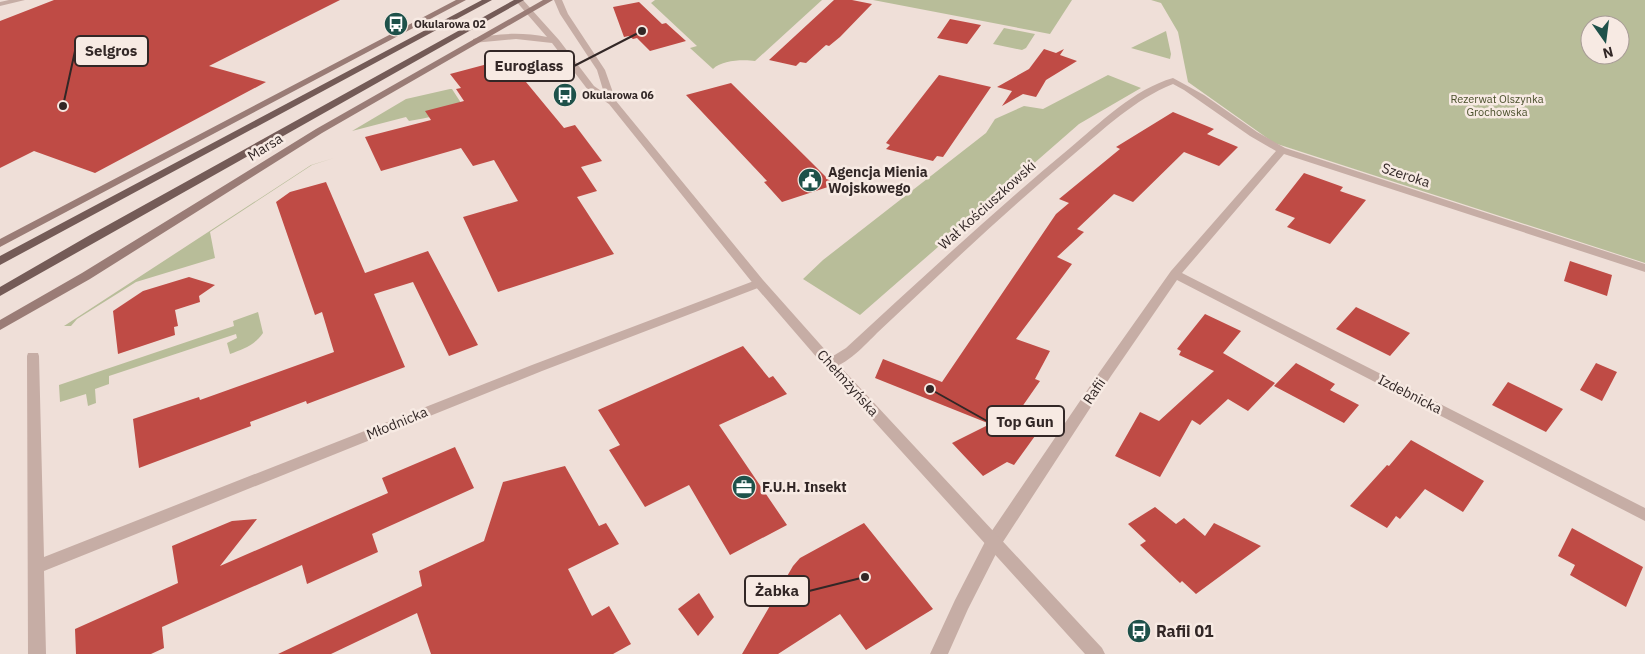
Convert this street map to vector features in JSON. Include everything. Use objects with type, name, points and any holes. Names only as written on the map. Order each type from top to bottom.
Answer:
[{"type":"main road","points":[[0,244],[462,0]]},
{"type":"main road","points":[[0,261],[488,0]]},
{"type":"main road","points":[[0,292],[520,0]]},
{"type":"main road","name":"Marsa","points":[[0,326],[86,276],[319,131],[549,0]]},
{"type":"street","points":[[0,4],[22,0]]},
{"type":"street","name":"Chełmżyńska","points":[[520,0],[556,42],[591,88],[612,102],[759,283],[830,364],[1096,654]]},
{"type":"street","name":"Chełmżyńska","points":[[558,0],[564,14],[601,70],[612,102]]},
{"type":"street","points":[[476,41],[515,35],[556,42]]},
{"type":"street","name":"Szeroka","points":[[1173,81],[1192,90],[1264,141],[1282,150],[1645,268]]},
{"type":"street","name":"Wał Kościuszkowski","points":[[830,364],[851,351],[969,239],[1044,174],[1105,124],[1155,88],[1173,81]]},
{"type":"street","name":"Rafii","points":[[939,654],[961,605],[993,543],[1176,274],[1282,150]]},
{"type":"street","name":"Izdebnicka","points":[[1176,274],[1645,515]]},
{"type":"street","name":"Młodnicka","points":[[36,567],[537,368],[759,283]]},
{"type":"street","points":[[33,356],[37,654]]},
{"type":"green space","points":[[655,0],[822,0],[755,61],[739,60],[727,62],[713,69],[690,48],[697,46],[651,3]]},
{"type":"green space","points":[[873,0],[1072,0],[1050,34]]},
{"type":"green space","name":"Rezerwat Olszynka Grochowska","points":[[1151,0],[1645,0],[1645,263],[1274,143],[1188,82],[1178,32],[1161,3]]},
{"type":"green space","points":[[1004,28],[1035,34],[1026,48],[1022,50],[993,44]]},
{"type":"green space","points":[[1166,31],[1171,54],[1170,59],[1131,48]]},
{"type":"green space","points":[[1108,75],[1141,88],[1079,124],[860,315],[803,279],[823,260],[986,133],[995,119],[1024,106],[1043,109]]},
{"type":"green space","points":[[452,89],[463,106],[430,117],[409,121],[406,117],[352,131],[406,99]]},
{"type":"green space","points":[[334,158],[312,165],[210,232],[215,258],[136,282],[77,319],[71,326],[64,326],[311,165]]},
{"type":"green space","points":[[258,312],[263,333],[256,341],[244,348],[230,354],[227,343],[237,338],[236,334],[109,376],[109,384],[95,389],[96,403],[88,406],[86,394],[60,402],[59,385],[234,326],[233,321]]},
{"type":"building","points":[[54,0],[340,0],[209,66],[266,82],[95,173],[34,151],[0,168],[0,21]]},
{"type":"building","points":[[834,0],[852,0],[872,4],[840,37],[829,46],[826,45],[806,63],[800,62],[796,66],[769,60]]},
{"type":"building","points":[[639,2],[662,24],[666,23],[686,41],[650,51],[637,38],[624,37],[613,7]]},
{"type":"building","points":[[950,19],[981,25],[967,44],[937,38]]},
{"type":"building","points":[[1044,49],[1056,53],[1064,49],[1060,55],[1077,61],[1046,80],[1036,97],[1023,94],[1002,106],[1012,91],[997,87],[1029,69]]},
{"type":"building","points":[[525,54],[542,78],[526,82],[564,128],[575,125],[602,161],[581,167],[597,191],[577,197],[614,254],[498,292],[463,217],[518,201],[494,160],[473,166],[461,148],[381,171],[365,137],[431,120],[425,111],[464,101],[456,89],[461,88],[450,74]]},
{"type":"building","points":[[939,75],[991,87],[943,157],[937,156],[933,161],[886,149],[890,145],[886,143]]},
{"type":"building","points":[[731,83],[834,185],[782,202],[764,182],[767,181],[686,95]]},
{"type":"building","points":[[1173,112],[1214,129],[1207,134],[1238,147],[1219,166],[1184,152],[1133,202],[1114,194],[1077,229],[1084,232],[1057,257],[1072,264],[1016,339],[1050,351],[1035,379],[1040,381],[1015,417],[1040,429],[1014,465],[1007,462],[983,476],[952,443],[990,424],[875,378],[883,359],[942,382],[1056,214],[1069,203],[1059,199],[1120,149],[1116,147]]},
{"type":"building","points":[[1304,173],[1343,187],[1340,191],[1366,200],[1330,244],[1287,227],[1295,218],[1275,210]]},
{"type":"building","points":[[326,182],[365,273],[428,251],[478,345],[449,356],[413,282],[374,294],[405,367],[307,404],[306,401],[250,422],[251,426],[139,468],[133,419],[199,397],[200,400],[334,352],[322,312],[315,315],[276,202],[290,192]]},
{"type":"building","points":[[1570,261],[1612,275],[1607,296],[1564,281]]},
{"type":"building","points":[[189,277],[215,285],[199,296],[200,302],[175,310],[178,326],[174,327],[175,335],[118,354],[113,311],[143,291]]},
{"type":"building","points":[[1356,307],[1410,333],[1390,356],[1336,329]]},
{"type":"building","points":[[1205,314],[1241,331],[1223,353],[1275,383],[1248,411],[1228,399],[1200,425],[1192,420],[1160,477],[1115,456],[1140,412],[1159,421],[1214,371],[1179,355],[1181,351],[1177,349]]},
{"type":"building","points":[[743,346],[769,378],[773,376],[787,394],[719,425],[787,525],[730,555],[689,485],[645,507],[609,450],[620,445],[598,410]]},
{"type":"building","points":[[1296,363],[1335,384],[1330,390],[1359,405],[1344,423],[1274,386]]},
{"type":"building","points":[[1596,363],[1617,372],[1602,401],[1580,390]]},
{"type":"building","points":[[1508,382],[1563,409],[1546,432],[1492,405]]},
{"type":"building","points":[[1411,440],[1484,481],[1463,512],[1425,489],[1400,519],[1396,516],[1387,528],[1350,506]]},
{"type":"building","points":[[455,447],[474,488],[372,534],[378,552],[307,584],[302,565],[162,627],[164,648],[151,654],[76,654],[75,629],[178,583],[172,546],[232,521],[257,519],[220,566],[388,493],[382,478]]},
{"type":"building","points":[[565,466],[599,526],[606,523],[619,544],[568,569],[592,616],[609,606],[631,644],[613,654],[431,654],[417,613],[331,654],[278,654],[422,586],[419,571],[484,541],[503,482]]},
{"type":"building","points":[[1155,507],[1176,524],[1184,518],[1205,536],[1214,523],[1261,546],[1196,594],[1182,581],[1180,583],[1140,545],[1146,541],[1128,524]]},
{"type":"building","points":[[864,523],[933,609],[866,650],[840,614],[778,654],[742,654],[793,566],[800,558]]},
{"type":"building","points":[[1572,528],[1643,567],[1626,607],[1570,575],[1575,565],[1558,556]]},
{"type":"building","points":[[699,593],[714,617],[698,636],[678,609]]},
{"type":"place","name":"Okularowa 02","points":[[396,24]]},
{"type":"place","name":"Euroglass","points":[[642,31]]},
{"type":"place","name":"Okularowa 06","points":[[565,95]]},
{"type":"place","name":"Selgros","points":[[63,106]]},
{"type":"place","name":"Agencja Mienia Wojskowego","points":[[810,180]]},
{"type":"place","name":"Top Gun","points":[[930,389]]},
{"type":"place","name":"F.U.H. Insekt","points":[[744,487]]},
{"type":"place","name":"Żabka","points":[[865,577]]},
{"type":"place","name":"Rafii 01","points":[[1139,631]]}]
